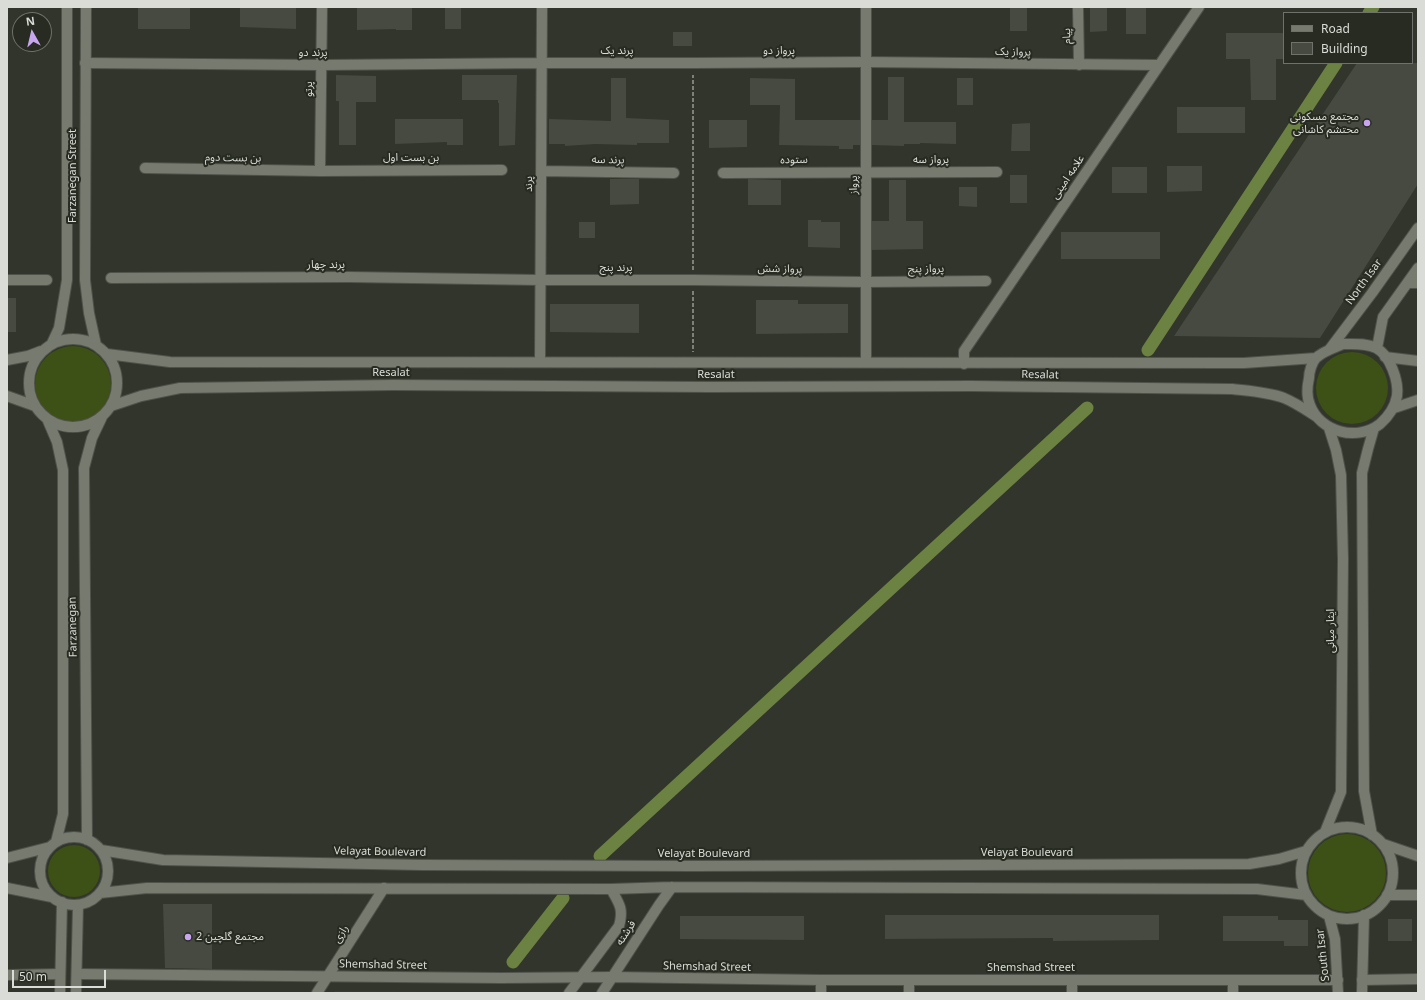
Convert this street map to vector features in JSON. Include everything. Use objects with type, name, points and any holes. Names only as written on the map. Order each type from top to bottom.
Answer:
[{"type":"street","name":"Farzanegan Street","points":[[52,343],[60,328],[67,280],[67,7]]},
{"type":"street","name":"Farzanegan Street","points":[[86,7],[85,280],[89,313],[96,345]]},
{"type":"street","name":"پرتو","points":[[320,171],[322,7]]},
{"type":"street","name":"پرند","points":[[540,362],[542,7]]},
{"type":"street","name":"پرواز","points":[[866,7],[866,362]]},
{"type":"street","name":"پیام","points":[[1078,7],[1079,64]]},
{"type":"street","name":"علامه امینی","points":[[964,364],[964,350],[1199,7]]},
{"type":"street","name":"پرواز دو","points":[[693,63],[866,62]]},
{"type":"street","name":"پرواز یک","points":[[866,62],[1159,65]]},
{"type":"street","name":"پرند دو","points":[[85,63],[321,65],[542,63]]},
{"type":"street","name":"پرند یک","points":[[542,63],[693,63]]},
{"type":"street","name":"بن بست دوم","points":[[145,168],[320,171]]},
{"type":"street","name":"بن بست اول","points":[[320,171],[502,170]]},
{"type":"street","name":"پرند سه","points":[[541,171],[674,173]]},
{"type":"street","name":"پرواز سه","points":[[866,172],[997,172]]},
{"type":"street","name":"ستوده","points":[[723,173],[866,172]]},
{"type":"street","name":"North Isar","points":[[1329,350],[1418,228]]},
{"type":"street","points":[[1377,348],[1383,318],[1413,283],[1418,268]]},
{"type":"street","name":"پرند چهار","points":[[111,278],[349,277],[540,280]]},
{"type":"street","points":[[7,280],[47,280]]},
{"type":"street","name":"پرند پنج","points":[[540,280],[693,280]]},
{"type":"street","name":"پرواز شش","points":[[693,280],[866,282]]},
{"type":"street","name":"پرواز پنج","points":[[866,282],[986,281]]},
{"type":"street","points":[[7,360],[28,356],[41,351],[52,343],[67,339],[82,339],[96,345],[107,354],[114,366],[118,380],[116,394],[111,406],[102,417],[90,424],[80,427],[61,426],[48,421],[38,412],[30,397],[28,388],[29,374],[33,362],[41,351]]},
{"type":"street","points":[[1343,344],[1359,344],[1377,348],[1385,356],[1393,368],[1397,381],[1397,395],[1394,408],[1385,419],[1374,428],[1360,433],[1344,433],[1329,428],[1316,417],[1310,404],[1307,389],[1309,374],[1316,358],[1343,344]]},
{"type":"street","name":"Resalat","points":[[107,354],[170,362],[866,362],[964,364],[1244,364],[1316,358]]},
{"type":"street","points":[[1385,356],[1418,361]]},
{"type":"street","name":"Resalat","points":[[111,406],[141,396],[180,388],[393,385],[703,387],[971,386],[1232,389],[1260,392],[1283,398],[1301,406],[1316,417]]},
{"type":"street","points":[[7,396],[35,406]]},
{"type":"street","points":[[1394,408],[1418,400]]},
{"type":"street","name":"Farzanegan","points":[[87,840],[84,468],[92,438],[102,417]]},
{"type":"street","name":"Farzanegan","points":[[48,421],[57,442],[63,470],[63,814],[53,845]]},
{"type":"street","name":"ایثار میانی","points":[[1325,832],[1341,792],[1343,559],[1341,475],[1336,450],[1329,428]]},
{"type":"street","points":[[1372,835],[1364,792],[1362,473],[1374,428]]},
{"type":"street","points":[[1349,827],[1361,829],[1372,835],[1382,844],[1388,853],[1392,869],[1391,885],[1387,895],[1377,907],[1364,915],[1353,919],[1341,919],[1329,916],[1312,904],[1306,896],[1302,885],[1300,874],[1302,862],[1306,852],[1314,841],[1325,832],[1336,828],[1349,827]]},
{"type":"street","points":[[7,858],[53,845],[71,837],[87,840],[95,844],[105,856],[108,871],[104,886],[100,893],[86,903],[78,905],[62,902],[52,897],[7,888]]},
{"type":"street","points":[[1382,844],[1418,856]]},
{"type":"street","points":[[52,897],[44,886],[40,873],[42,859],[53,845]]},
{"type":"street","name":"Velayat Boulevard","points":[[101,850],[163,860],[422,865],[694,866],[1249,864],[1279,859],[1306,852]]},
{"type":"street","points":[[100,893],[147,888],[611,889],[672,887],[1257,889],[1306,896]]},
{"type":"street","name":"فرشته","points":[[602,993],[672,887]]},
{"type":"street","name":"رازی","points":[[317,993],[384,888]]},
{"type":"street","name":"فرشته","points":[[569,993],[619,926],[622,916],[620,906],[611,889]]},
{"type":"street","points":[[1387,895],[1418,895]]},
{"type":"street","points":[[60,993],[62,902]]},
{"type":"street","points":[[76,993],[78,905]]},
{"type":"street","points":[[1362,993],[1364,915]]},
{"type":"street","name":"South Isar","points":[[1329,916],[1335,939],[1338,993]]},
{"type":"street","points":[[7,975],[60,974]]},
{"type":"street","name":"Shemshad Street","points":[[77,974],[501,978],[612,977],[821,980],[1338,980]]},
{"type":"street","points":[[1362,980],[1418,979]]},
{"type":"street","points":[[821,980],[821,993]]},
{"type":"street","points":[[909,980],[909,993]]},
{"type":"street","points":[[1072,980],[1072,993]]},
{"type":"street","points":[[1233,980],[1233,993]]},
{"type":"path","points":[[693,63],[694,363]]},
{"type":"shaded area","points":[[335,991],[467,992],[333,993]]},
{"type":"green space","points":[[73,346],[88,349],[100,357],[108,369],[111,384],[108,399],[100,411],[88,419],[73,422],[58,419],[46,411],[38,399],[35,384],[38,369],[46,357],[58,349]]},
{"type":"green space","points":[[1352,352],[1372,358],[1382,368],[1388,388],[1382,408],[1372,418],[1352,424],[1332,418],[1322,408],[1316,388],[1322,368],[1332,358]]},
{"type":"green space","points":[[1347,834],[1362,837],[1375,845],[1383,858],[1386,873],[1383,888],[1375,901],[1362,909],[1347,912],[1332,909],[1319,901],[1311,888],[1308,873],[1311,858],[1319,845],[1332,837]]},
{"type":"green space","points":[[74,845],[84,847],[92,853],[98,861],[100,871],[98,881],[92,889],[84,895],[74,897],[64,895],[56,889],[50,881],[48,871],[50,861],[56,853],[64,847]]},
{"type":"building","points":[[138,7],[190,7],[190,29],[138,29]]},
{"type":"building","points":[[240,7],[296,7],[296,29],[240,27]]},
{"type":"building","points":[[357,7],[412,7],[412,30],[357,30]]},
{"type":"building","points":[[445,7],[461,7],[461,29],[445,29]]},
{"type":"building","points":[[1010,7],[1027,7],[1027,31],[1010,31]]},
{"type":"building","points":[[1090,7],[1107,7],[1107,31],[1090,32]]},
{"type":"building","points":[[1126,7],[1146,7],[1146,34],[1126,34]]},
{"type":"building","points":[[673,32],[692,32],[692,46],[673,46]]},
{"type":"building","points":[[1226,33],[1283,33],[1283,59],[1276,59],[1276,100],[1251,100],[1250,59],[1226,59]]},
{"type":"building","name":"مجتمع مسکونی محتشم کاشانی","points":[[1418,63],[1418,184],[1320,338],[1174,336],[1356,64]]},
{"type":"building","points":[[336,75],[376,76],[376,102],[356,102],[356,145],[339,145],[339,101],[336,101]]},
{"type":"building","points":[[462,75],[517,75],[515,145],[499,146],[498,100],[462,100]]},
{"type":"building","points":[[888,77],[904,77],[904,122],[956,122],[956,144],[920,143],[904,144],[904,146],[872,145],[872,120],[888,120]]},
{"type":"building","points":[[611,78],[626,78],[626,118],[669,120],[669,143],[565,146],[565,144],[549,144],[549,119],[611,121]]},
{"type":"building","points":[[750,78],[795,79],[795,120],[860,120],[860,145],[853,145],[853,149],[839,149],[839,146],[779,145],[780,105],[750,105]]},
{"type":"building","points":[[957,78],[973,78],[973,105],[957,105]]},
{"type":"building","points":[[1177,107],[1245,107],[1245,133],[1177,133]]},
{"type":"building","points":[[395,119],[463,119],[463,145],[447,145],[447,142],[395,144]]},
{"type":"building","points":[[709,120],[747,120],[747,147],[709,148]]},
{"type":"building","points":[[1030,123],[1030,151],[1011,151],[1012,124]]},
{"type":"building","points":[[1167,166],[1202,166],[1202,191],[1167,192]]},
{"type":"building","points":[[1112,167],[1147,167],[1147,193],[1112,193]]},
{"type":"building","points":[[1010,175],[1027,175],[1027,203],[1010,203]]},
{"type":"building","points":[[610,179],[639,179],[639,204],[610,205]]},
{"type":"building","points":[[748,179],[781,180],[781,205],[748,205]]},
{"type":"building","points":[[889,180],[906,180],[906,221],[923,221],[923,249],[872,250],[872,221],[889,221]]},
{"type":"building","points":[[959,187],[977,187],[977,207],[959,206]]},
{"type":"building","points":[[808,220],[840,222],[840,248],[808,247]]},
{"type":"building","points":[[579,222],[595,222],[595,238],[579,238]]},
{"type":"building","points":[[1061,232],[1160,232],[1160,259],[1061,259]]},
{"type":"building","points":[[7,298],[16,298],[16,332],[7,332]]},
{"type":"building","points":[[756,300],[798,300],[798,304],[848,304],[848,333],[756,334]]},
{"type":"building","points":[[550,304],[639,304],[639,333],[550,332]]},
{"type":"building","name":"مجتمع گلچین 2","points":[[163,904],[212,904],[212,969],[165,968]]},
{"type":"building","points":[[885,915],[1159,915],[1159,940],[1053,941],[1053,938],[885,939]]},
{"type":"building","points":[[680,916],[804,916],[804,940],[680,939]]},
{"type":"building","points":[[1223,916],[1278,916],[1278,920],[1308,920],[1308,946],[1284,946],[1284,941],[1223,941]]},
{"type":"building","points":[[1388,919],[1412,919],[1412,941],[1388,941]]},
{"type":"waterway","points":[[1370,12],[1373,7]]},
{"type":"waterway","points":[[1148,350],[1335,64]]},
{"type":"waterway","points":[[600,856],[1087,408]]},
{"type":"waterway","points":[[513,962],[563,898]]},
{"type":"place","name":"مجتمع مسکونی محتشم کاشانی","points":[[1367,123]]},
{"type":"place","name":"مجتمع گلچین 2","points":[[188,937]]}]
